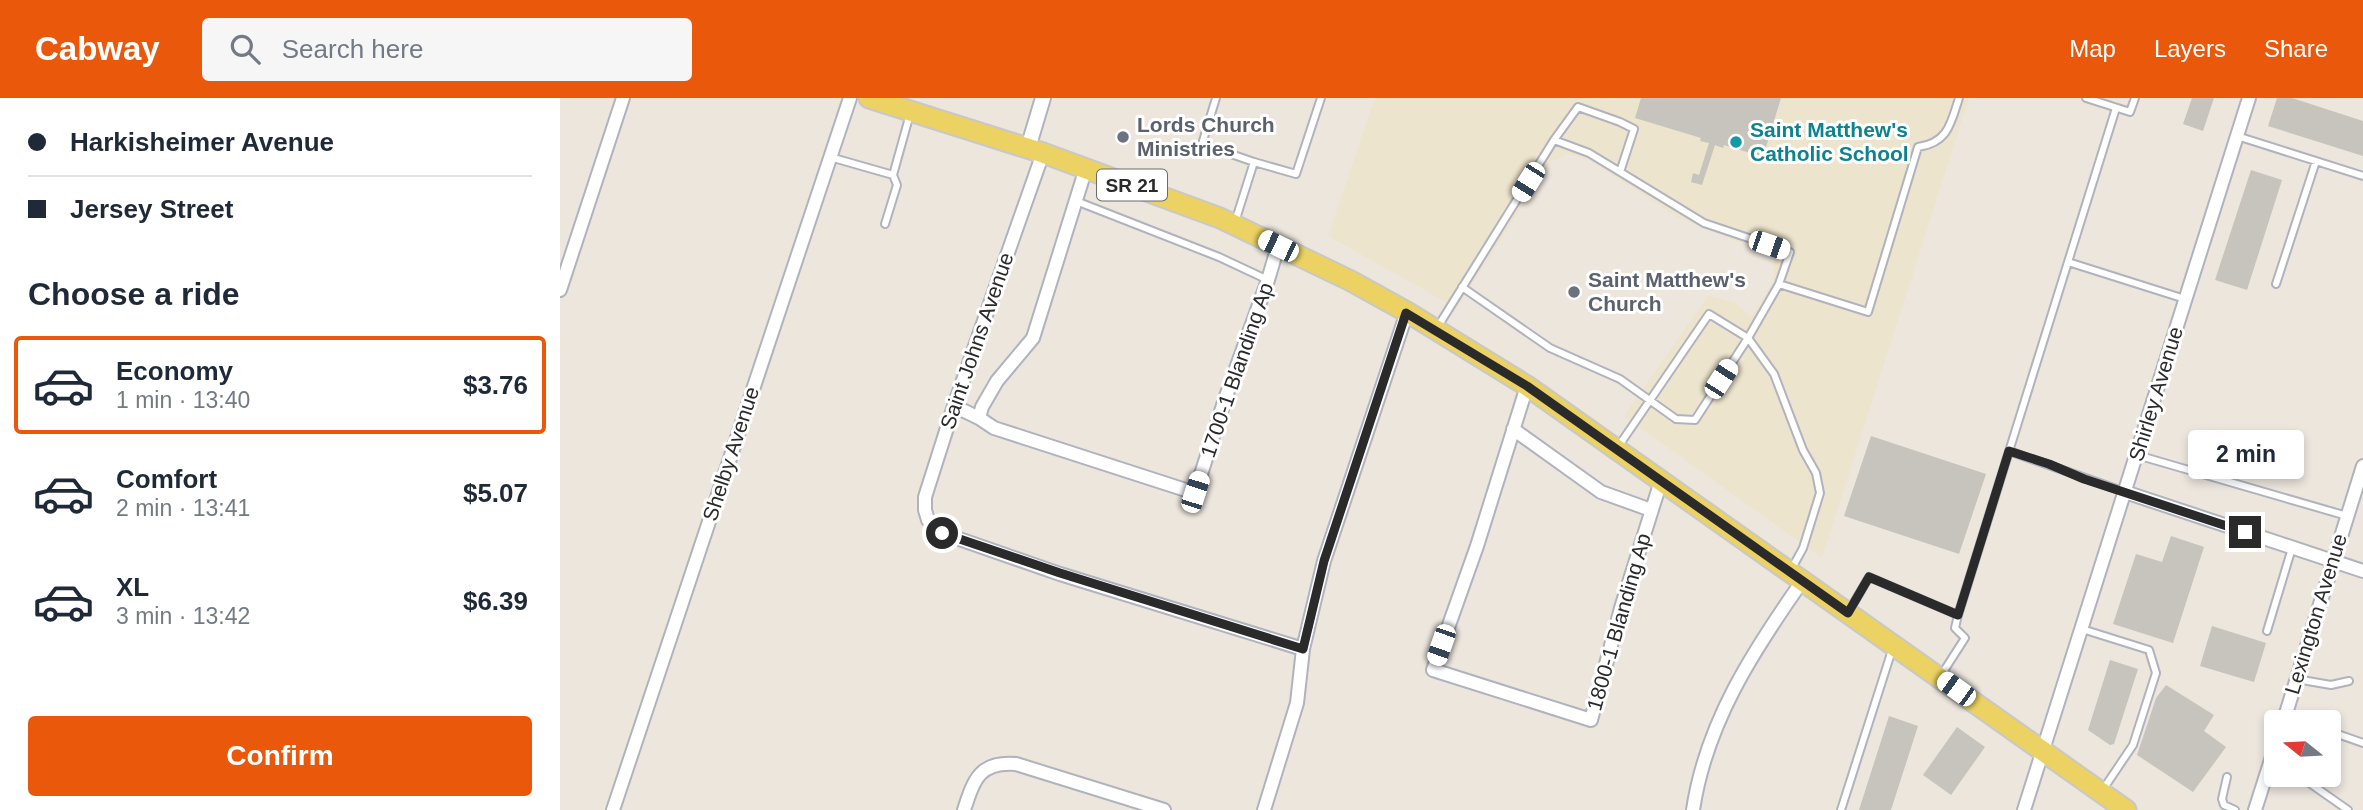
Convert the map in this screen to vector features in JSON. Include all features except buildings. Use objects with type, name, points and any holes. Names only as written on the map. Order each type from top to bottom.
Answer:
[{"type":"main road","name":"SR 21","points":[[869,98],[1086,168],[1234,224],[1351,281],[1527,386],[2126,810]]},
{"type":"street","points":[[560,290],[623,98]]},
{"type":"street","name":"Shelby Avenue","points":[[613,810],[850,98]]},
{"type":"street","name":"Saint Johns Avenue","points":[[1043,98],[1035,151],[925,497],[928,520],[942,533],[1303,649]]},
{"type":"street","name":"Shirley Avenue","points":[[2024,810],[2249,98]]},
{"type":"street","points":[[954,406],[979,418],[982,407],[997,381],[1033,338],[1086,168]]},
{"type":"street","name":"1700-1 Blanding Ap","points":[[979,418],[994,428],[1195,492],[1278,246]]},
{"type":"street","points":[[1264,810],[1297,703],[1303,649],[1324,561],[1406,313]]},
{"type":"street","name":"1800-1 Blanding Ap","points":[[1527,386],[1477,546],[1433,670],[1591,720],[1621,608],[1661,481]]},
{"type":"street","points":[[1513,429],[1601,492],[1651,510]]},
{"type":"street","name":"Lexington Avenue","points":[[2287,710],[2363,466]]},
{"type":"street","points":[[2125,492],[2363,571]]},
{"type":"street","points":[[1693,810],[1719,717],[1796,576]]},
{"type":"street","points":[[964,810],[977,777],[987,768],[1001,763],[1016,764],[1164,810]]},
{"type":"street","points":[[2255,810],[2264,786]]},
{"type":"lane","points":[[1216,98],[1202,144],[1296,174],[1321,98]]},
{"type":"lane","points":[[1779,284],[1868,312],[1918,147],[1931,146],[1942,138],[1950,126],[1959,98]]},
{"type":"lane","points":[[2086,98],[2130,113],[2135,98]]},
{"type":"lane","points":[[1436,330],[1554,140],[1578,107],[1634,129],[1620,172]]},
{"type":"lane","points":[[1940,678],[1965,639],[1955,628],[1958,615],[2116,108]]},
{"type":"lane","points":[[885,223],[897,185],[893,175],[911,111]]},
{"type":"lane","points":[[2237,136],[2363,176]]},
{"type":"lane","points":[[1462,287],[1550,348],[1620,379],[1676,419],[1695,420],[1748,338],[1779,284],[1790,253],[1704,223],[1589,153],[1554,140]]},
{"type":"lane","points":[[830,157],[893,175]]},
{"type":"lane","points":[[2276,284],[2316,161]]},
{"type":"lane","points":[[1234,224],[1254,162]]},
{"type":"lane","points":[[1076,201],[1219,257],[1268,281]]},
{"type":"lane","points":[[2068,262],[2185,299]]},
{"type":"lane","points":[[1617,449],[1709,314],[1748,338],[1774,374],[1803,450],[1816,473],[1820,493],[1796,576]]},
{"type":"lane","points":[[2009,451],[2125,492]]},
{"type":"lane","points":[[2137,455],[2347,516]]},
{"type":"lane","points":[[2267,631],[2292,548]]},
{"type":"lane","points":[[1848,613],[1869,577],[1958,615]]},
{"type":"lane","points":[[2082,629],[2149,650],[2157,673],[2133,745],[2101,793]]},
{"type":"lane","points":[[1840,810],[1894,645]]},
{"type":"lane","points":[[2296,679],[2331,685],[2349,681]]},
{"type":"lane","points":[[2342,736],[2363,743]]},
{"type":"lane","points":[[2227,777],[2221,793],[2222,799],[2224,805],[2235,810]]},
{"type":"lane","points":[[2317,788],[2348,810]]},
{"type":"shaded area","points":[[1375,98],[1969,98],[1822,558],[1624,416],[1708,296],[1734,302],[1751,317],[1773,282],[1774,257],[1677,217],[1590,160],[1567,154],[1551,162],[1457,308],[1328,236]]},
{"type":"place","name":"Lords Church Ministries","points":[[1123,137]]},
{"type":"place","name":"Saint Matthew's Catholic School","points":[[1736,142]]},
{"type":"place","name":"Saint Matthew's Church","points":[[1574,292]]},
{"type":"route","points":[[942,533],[1303,649],[1324,561],[1406,313],[1527,386],[1848,613],[1869,577],[1958,615],[2009,451],[2084,479],[2245,532]]}]
